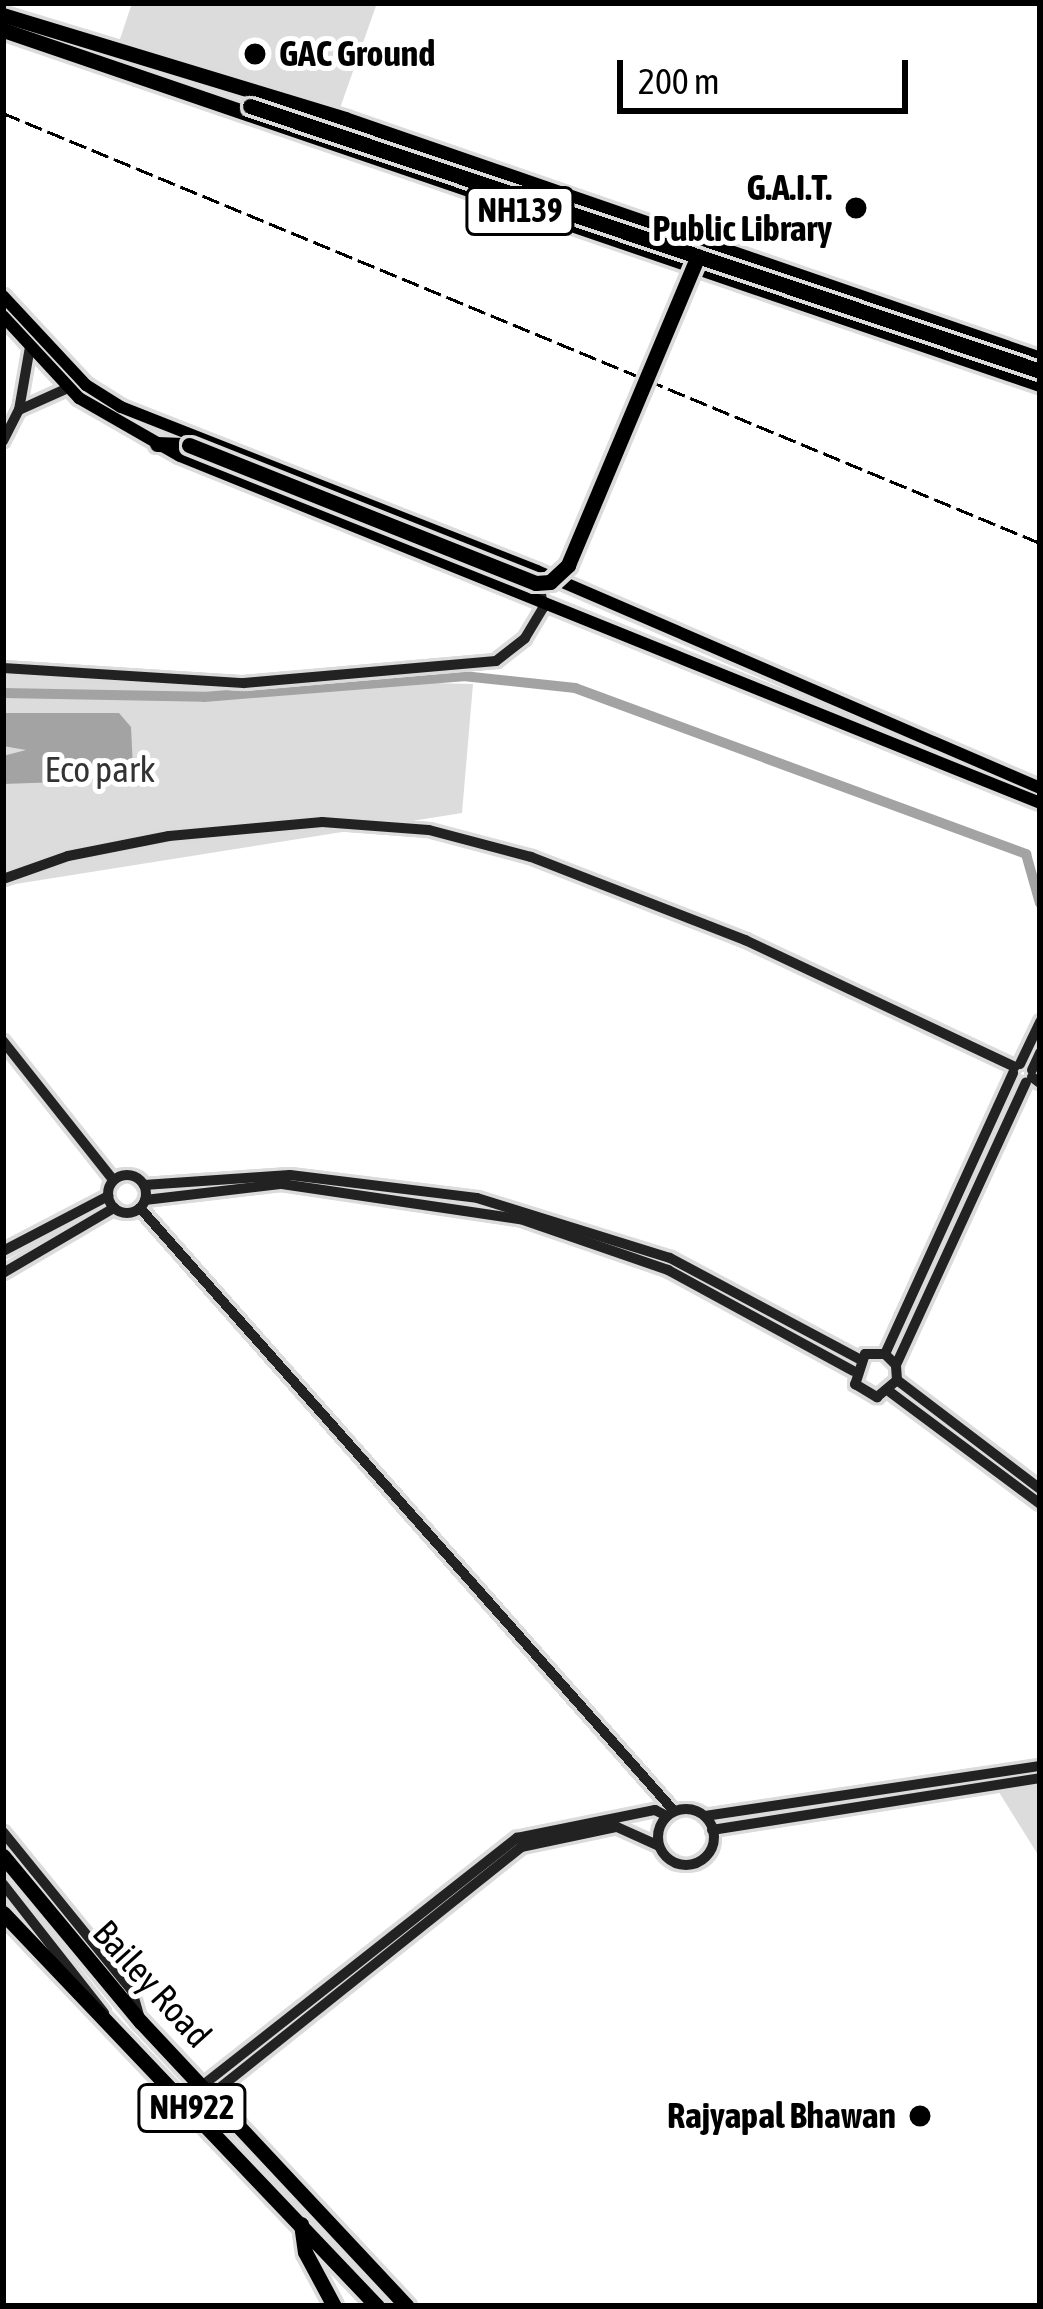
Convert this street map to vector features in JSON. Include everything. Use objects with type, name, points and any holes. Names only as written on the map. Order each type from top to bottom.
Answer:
[{"type":"highway","name":"NH139","points":[[3,15],[223,84],[1040,359]]},
{"type":"highway","name":"NH139","points":[[3,30],[651,256],[1040,384]]},
{"type":"highway","points":[[223,84],[246,104]]},
{"type":"highway","points":[[217,104],[246,104],[1040,371]]},
{"type":"highway","points":[[651,256],[660,229]]},
{"type":"highway","points":[[158,444],[184,444],[536,583],[550,582],[568,566],[698,256]]},
{"type":"highway","points":[[164,424],[184,444]]},
{"type":"highway","name":"Bailey Road","points":[[3,1856],[141,2022],[407,2306]]},
{"type":"highway","name":"Bailey Road","points":[[3,1912],[377,2306]]},
{"type":"highway","points":[[302,2224],[305,2252],[334,2306]]},
{"type":"main road","points":[[3,296],[86,385],[164,424],[537,571],[1040,788]]},
{"type":"main road","points":[[3,316],[68,388],[158,444],[543,608],[612,626],[1040,803]]},
{"type":"street","points":[[3,441],[19,410],[30,347]]},
{"type":"street","points":[[19,410],[68,388]]},
{"type":"street","points":[[3,668],[244,682],[496,661],[525,638],[543,608],[537,571]]},
{"type":"street","points":[[3,879],[68,856],[169,836],[322,822],[429,830],[531,857],[745,940],[1016,1068]]},
{"type":"street","points":[[3,1273],[114,1208],[282,1184],[520,1220],[668,1270],[856,1365],[885,1354],[1040,1022]]},
{"type":"street","points":[[3,1041],[113,1180]]},
{"type":"street","points":[[890,1392],[897,1380],[896,1365],[1033,1078],[1040,1053]]},
{"type":"street","points":[[113,1180],[130,1175],[144,1185],[290,1174],[477,1198],[670,1258],[856,1365],[863,1394],[890,1392],[1040,1504]]},
{"type":"street","points":[[113,1180],[108,1196],[114,1208]]},
{"type":"street","points":[[144,1185],[143,1204],[671,1814]]},
{"type":"street","points":[[3,1251],[108,1196]]},
{"type":"street","points":[[885,1354],[896,1365]]},
{"type":"street","points":[[897,1380],[1040,1490]]},
{"type":"street","points":[[208,2090],[517,1838],[655,1810],[704,1816],[1040,1766]]},
{"type":"street","points":[[712,1830],[1040,1778]]},
{"type":"street","points":[[659,1846],[671,1814]]},
{"type":"street","points":[[208,2090],[521,1847],[617,1827],[659,1846],[673,1863],[695,1865],[712,1850],[712,1830],[704,1816]]},
{"type":"street","points":[[3,1832],[132,1991],[141,2022]]},
{"type":"street","points":[[3,1884],[99,1999],[107,2024]]},
{"type":"green space","name":"GAC Ground","points":[[132,3],[377,3],[339,111],[118,45]]},
{"type":"green space","name":"Eco park","points":[[3,675],[473,684],[462,813],[3,886]]},
{"type":"green space","points":[[1040,1782],[1040,1858],[997,1789]]},
{"type":"shaded area","points":[[3,713],[119,713],[131,727],[133,768],[120,780],[3,784],[3,756],[26,750],[3,746]]},
{"type":"waterway","points":[[3,693],[204,697],[463,676],[575,688],[1026,854],[1040,903]]},
{"type":"railway","points":[[3,113],[1040,543]]},
{"type":"place","name":"GAC Ground","points":[[255,54]]},
{"type":"place","name":"G.A.I.T. Public Library","points":[[856,208]]},
{"type":"place","name":"Rajyapal Bhawan","points":[[920,2116]]}]
